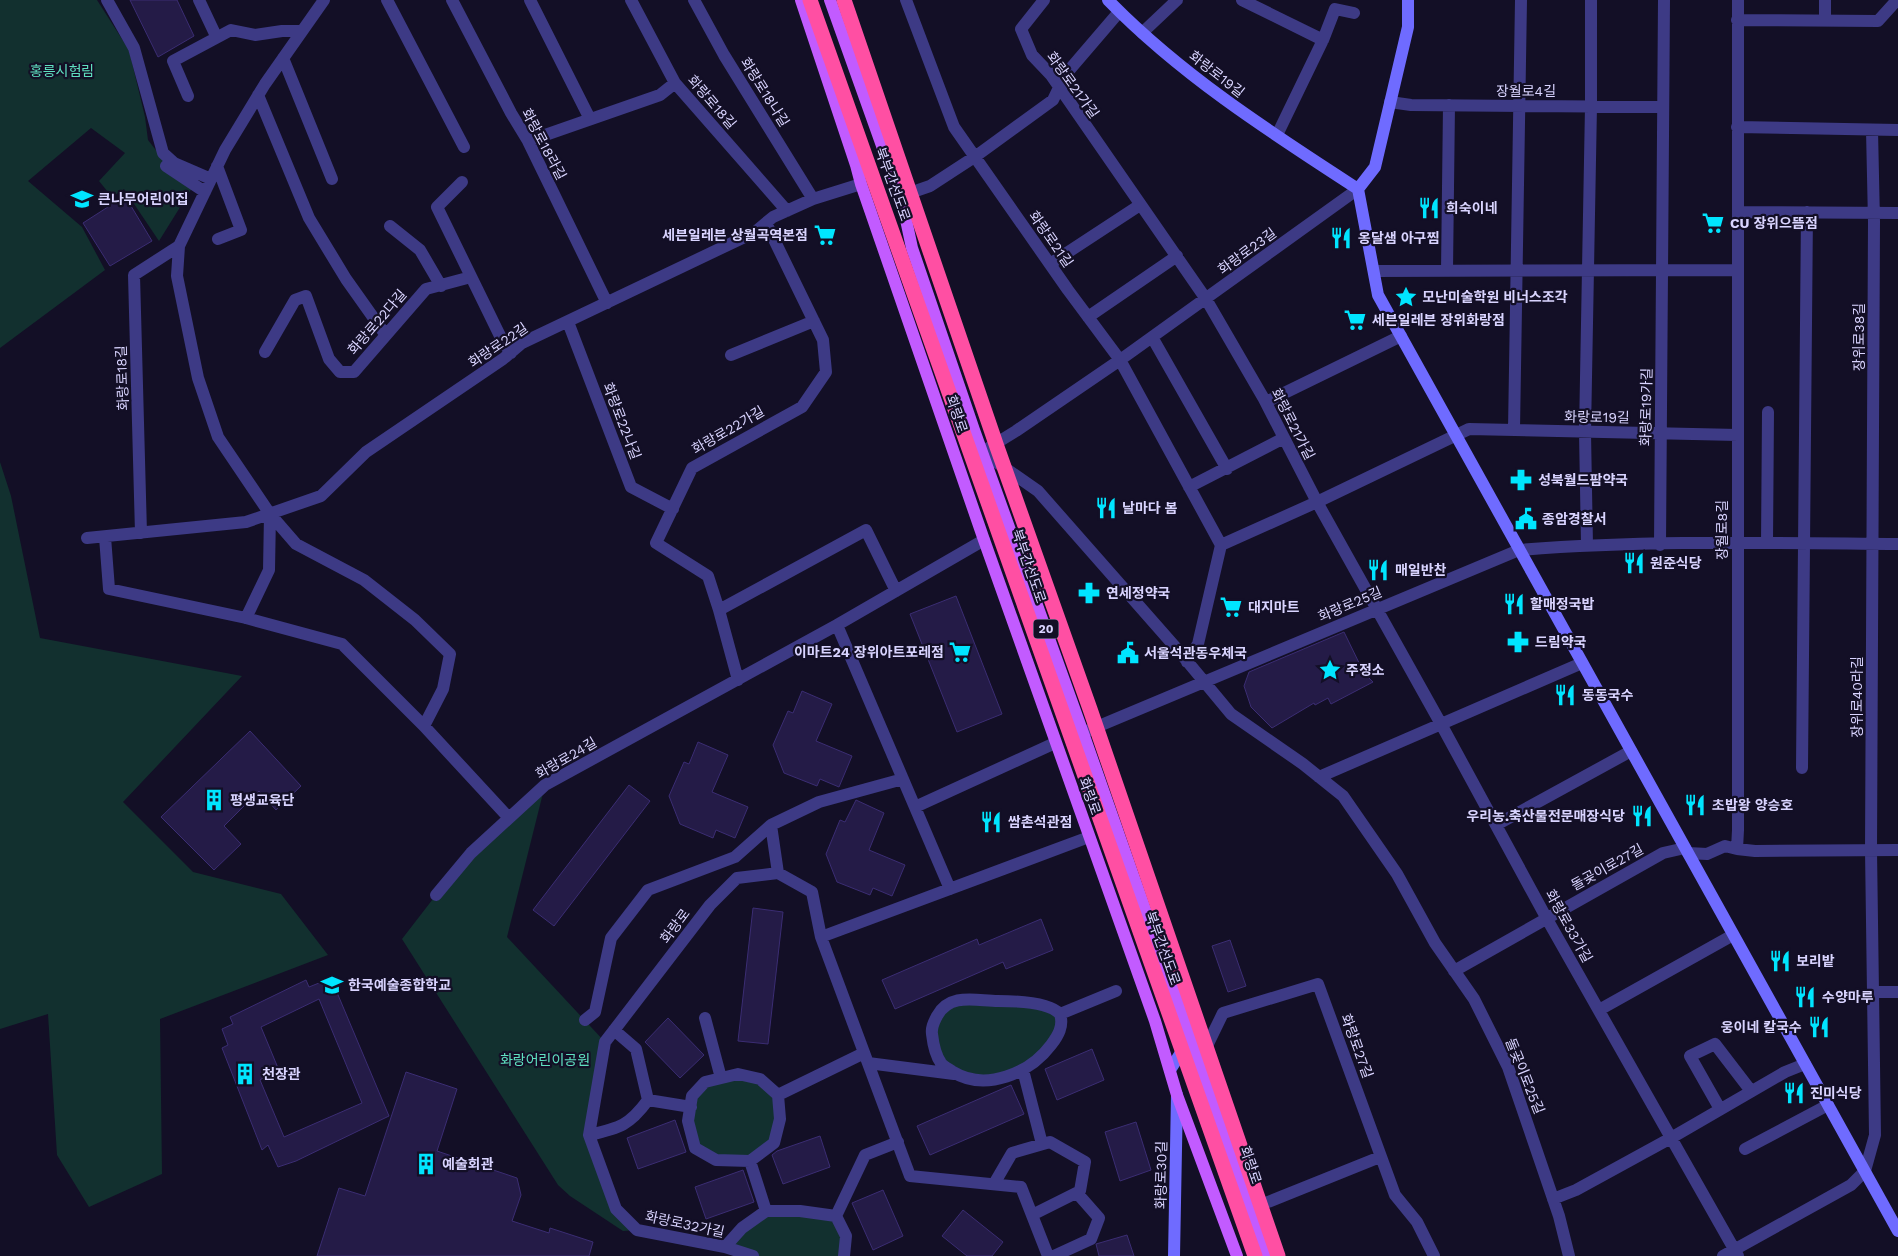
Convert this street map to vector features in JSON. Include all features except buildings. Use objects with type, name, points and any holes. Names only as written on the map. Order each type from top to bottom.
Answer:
[{"type":"highway","name":"북부간선도로","points":[[810,0],[1254,1256]]},
{"type":"highway","name":"북부간선도로","points":[[844,0],[1278,1256]]},
{"type":"main road","name":"화랑로","points":[[801,0],[861,184],[984,540],[1155,1021],[1177,1095],[1237,1256]]},
{"type":"main road","name":"화랑로","points":[[830,0],[901,196],[912,248],[982,452],[1267,1256]]},
{"type":"street","points":[[107,0],[134,48],[163,153],[174,163],[211,180]]},
{"type":"street","points":[[198,0],[216,36]]},
{"type":"street","points":[[387,0],[464,146]]},
{"type":"street","name":"화랑로18라길","points":[[452,0],[511,113],[528,141],[607,303]]},
{"type":"street","points":[[530,0],[590,119]]},
{"type":"street","name":"화랑로18길","points":[[631,0],[675,83],[788,211]]},
{"type":"street","name":"화랑로18나길","points":[[694,0],[724,55],[813,199]]},
{"type":"street","name":"화랑로21길","points":[[906,0],[954,127],[1120,360],[1221,545]]},
{"type":"street","name":"화랑로21가길","points":[[1044,0],[1020,29],[1032,54],[1059,87],[1206,299],[1266,402],[1317,502],[1377,609]]},
{"type":"street","name":"화랑로19길","points":[[1108,0],[1142,33],[1216,94],[1358,189]]},
{"type":"street","points":[[1142,33],[1177,0]]},
{"type":"street","points":[[1408,0],[1408,27],[1375,167],[1358,189],[1378,295],[1898,1231]]},
{"type":"street","points":[[1514,430],[1521,106],[1521,0]]},
{"type":"street","points":[[1587,545],[1584,432],[1591,106],[1591,0]]},
{"type":"street","name":"화랑로19가길","points":[[1660,544],[1664,0]]},
{"type":"street","name":"장월로8길","points":[[1736,849],[1738,830],[1738,0]]},
{"type":"street","points":[[1825,0],[1825,20]]},
{"type":"street","points":[[1737,20],[1878,21],[1897,0]]},
{"type":"street","points":[[1245,1],[1323,40]]},
{"type":"street","points":[[318,3],[302,31],[258,95],[217,166],[179,246],[177,276],[198,378],[218,437],[270,514],[296,544],[364,580],[415,620],[450,654],[443,689],[424,726]]},
{"type":"street","points":[[1277,136],[1323,40],[1334,9],[1354,13]]},
{"type":"street","points":[[901,196],[930,186],[976,156],[1053,100],[1065,75],[1120,12]]},
{"type":"street","points":[[188,96],[173,61],[216,36],[231,30],[255,36],[282,30],[302,31]]},
{"type":"street","points":[[283,58],[332,179]]},
{"type":"street","points":[[528,141],[660,95],[675,83]]},
{"type":"street","points":[[258,95],[309,218],[346,279],[385,334]]},
{"type":"street","name":"장월로4길","points":[[1390,102],[1411,105],[1662,107]]},
{"type":"street","points":[[1447,271],[1449,105]]},
{"type":"street","points":[[1738,127],[1898,130]]},
{"type":"street","points":[[157,128],[154,149],[161,162],[205,192]]},
{"type":"street","name":"장위로38길","points":[[1872,130],[1874,212],[1873,544]]},
{"type":"street","points":[[217,166],[241,230],[218,239]]},
{"type":"street","points":[[462,182],[437,207],[504,344],[511,353]]},
{"type":"street","name":"화랑로22길","points":[[87,538],[246,522],[321,496],[366,452],[522,344],[755,232],[773,217],[813,199],[861,184]]},
{"type":"street","name":"화랑로23길","points":[[982,452],[1120,360],[1358,189]]},
{"type":"street","points":[[1050,264],[1140,205]]},
{"type":"street","points":[[1738,212],[1898,213]]},
{"type":"street","points":[[1802,768],[1807,212]]},
{"type":"street","name":"화랑로22가길","points":[[738,680],[708,576],[656,543],[692,468],[802,407],[826,372],[823,340],[766,223]]},
{"type":"street","points":[[390,226],[420,250],[441,286]]},
{"type":"street","points":[[884,246],[897,241],[912,248]]},
{"type":"street","name":"화랑로18길","points":[[141,533],[134,275],[179,246]]},
{"type":"street","points":[[1088,317],[1176,256]]},
{"type":"street","points":[[1374,271],[1738,270]]},
{"type":"street","name":"화랑로22다길","points":[[265,352],[295,300],[306,296],[329,358],[340,372],[354,372],[426,289],[471,277]]},
{"type":"street","name":"화랑로22나길","points":[[568,322],[631,487],[673,509]]},
{"type":"street","points":[[731,355],[814,322]]},
{"type":"street","points":[[1266,402],[1401,336]]},
{"type":"street","points":[[1152,337],[1227,469]]},
{"type":"street","points":[[1768,412],[1768,543]]},
{"type":"street","name":"화랑로19길","points":[[1221,545],[1317,502],[1469,429],[1738,435]]},
{"type":"street","points":[[1189,487],[1284,438]]},
{"type":"street","points":[[982,452],[1038,491],[1204,683]]},
{"type":"street","points":[[246,618],[269,570],[270,514]]},
{"type":"street","points":[[719,610],[866,530],[896,591]]},
{"type":"street","points":[[105,537],[109,589],[246,618],[342,644],[424,726],[509,818]]},
{"type":"street","name":"화랑로24길","points":[[436,895],[471,853],[545,785],[837,625],[984,540]]},
{"type":"street","points":[[1519,550],[1587,545],[1737,543],[1898,544]]},
{"type":"street","name":"장위로40라길","points":[[1865,1172],[1876,1135],[1870,850],[1873,544]]},
{"type":"street","points":[[1187,662],[1198,644],[1221,545]]},
{"type":"street","name":"화랑로25길","points":[[1083,733],[1519,550]]},
{"type":"street","name":"화랑로33가길","points":[[1377,609],[1547,919],[1671,1138],[1732,1254]]},
{"type":"street","points":[[837,625],[950,889]]},
{"type":"street","points":[[1318,777],[1582,663]]},
{"type":"street","name":"돌곶이로25길","points":[[1204,683],[1231,714],[1343,796],[1397,874],[1434,943],[1474,999],[1508,1067],[1553,1199],[1569,1256]]},
{"type":"street","points":[[915,807],[1055,743]]},
{"type":"street","points":[[1496,825],[1631,751]]},
{"type":"street","points":[[585,1020],[595,1012],[611,938],[648,890],[735,857],[771,825],[819,802],[903,779]]},
{"type":"street","points":[[771,825],[778,873],[812,892],[821,937],[910,1176],[1021,1187],[1048,1256]]},
{"type":"street","name":"화랑로","points":[[821,937],[1089,837]]},
{"type":"street","name":"돌곶이로27길","points":[[1547,919],[1663,853],[1686,850],[1707,854],[1725,846],[1736,849],[1898,850]]},
{"type":"street","name":"화랑로","points":[[644,991],[710,905],[737,878],[778,873]]},
{"type":"street","points":[[1454,971],[1547,919]]},
{"type":"street","points":[[1599,1010],[1733,935]]},
{"type":"street","name":"화랑로27길","points":[[1199,1062],[1223,1013],[1318,984],[1395,1196],[1417,1222],[1434,1256]]},
{"type":"street","name":"화랑로32가길","points":[[644,991],[605,1042],[589,1135],[616,1209],[637,1230],[725,1247],[752,1256]]},
{"type":"street","points":[[1060,1014],[1116,991]]},
{"type":"street","points":[[1873,992],[1898,992]]},
{"type":"street","points":[[778,1095],[866,1058],[956,1074],[973,1079],[990,1080],[1014,1075],[1043,1056],[1058,1037],[1062,1020],[1060,1014],[1049,1007],[1016,1000],[998,1001],[980,998],[955,1001],[941,1009],[932,1024],[931,1032],[938,1057],[942,1064],[956,1074]]},
{"type":"street","points":[[1155,1021],[1176,1031],[1181,1012]]},
{"type":"street","points":[[705,1018],[721,1078]]},
{"type":"street","points":[[614,1030],[636,1049],[648,1100]]},
{"type":"street","points":[[1720,1109],[1690,1056],[1715,1044],[1752,1091]]},
{"type":"street","points":[[1170,1070],[1182,1051],[1199,1062]]},
{"type":"street","points":[[1553,1199],[1576,1190],[1785,1072],[1805,1064]]},
{"type":"street","points":[[1023,1070],[1042,1144]]},
{"type":"street","points":[[738,1074],[760,1079],[778,1095],[780,1119],[774,1143],[750,1162],[716,1160],[695,1148],[688,1121],[692,1096],[705,1082],[738,1074]]},
{"type":"street","name":"화랑로30길","points":[[1174,1256],[1177,1095]]},
{"type":"street","points":[[648,1100],[691,1107]]},
{"type":"street","points":[[589,1135],[616,1128],[636,1116],[648,1100]]},
{"type":"street","points":[[1745,1149],[1828,1105]]},
{"type":"street","points":[[836,1216],[865,1155],[898,1142]]},
{"type":"street","points":[[994,1184],[1012,1153],[1050,1142],[1085,1162],[1080,1192],[1032,1215]]},
{"type":"street","points":[[1251,1209],[1380,1156]]},
{"type":"street","points":[[750,1162],[766,1210]]},
{"type":"street","points":[[1732,1254],[1852,1185],[1865,1172]]},
{"type":"street","points":[[1054,1256],[1091,1239],[1099,1218],[1077,1193]]},
{"type":"street","points":[[725,1247],[742,1228],[766,1210],[800,1211],[836,1216]]},
{"type":"street","points":[[836,1216],[846,1236],[844,1256]]},
{"type":"green space","name":"홍릉시험림","points":[[0,0],[97,0],[129,50],[145,117],[148,140],[180,181],[192,188],[159,241],[124,189],[112,197],[99,181],[125,153],[91,128],[28,181],[82,227],[105,270],[0,348]]},
{"type":"green space","points":[[0,462],[11,496],[40,638],[242,676],[123,802],[193,872],[281,894],[328,955],[160,1019],[162,1174],[89,1207],[57,1155],[48,1014],[0,1029]]},
{"type":"green space","name":"화랑어린이공원","points":[[545,785],[507,937],[605,1042],[589,1135],[616,1209],[637,1230],[623,1231],[570,1196],[558,1185],[402,939],[436,895]]},
{"type":"green space","points":[[990,1000],[1033,1004],[1062,1020],[1043,1056],[997,1078],[948,1069],[933,1040],[941,1009]]},
{"type":"green space","points":[[738,1074],[778,1095],[774,1143],[750,1161],[716,1160],[695,1148],[692,1096],[705,1082]]},
{"type":"green space","points":[[766,1211],[836,1216],[844,1256],[753,1256],[725,1247]]},
{"type":"place","name":"큰나무어린이집","points":[[82,199]]},
{"type":"place","name":"희숙이네","points":[[1429,208]]},
{"type":"place","name":"CU 장위으뜸점","points":[[1713,223]]},
{"type":"place","name":"세븐일레븐 상월곡역본점","points":[[825,235]]},
{"type":"place","name":"옹달샘 아구찜","points":[[1341,238]]},
{"type":"place","name":"모난미술학원 비너스조각","points":[[1406,297]]},
{"type":"place","name":"세븐일레븐 장위화랑점","points":[[1355,320]]},
{"type":"place","name":"성북월드팜약국","points":[[1521,480]]},
{"type":"place","name":"날마다 봄","points":[[1106,508]]},
{"type":"place","name":"종암경찰서","points":[[1526,519]]},
{"type":"place","name":"원준식당","points":[[1634,563]]},
{"type":"place","name":"매일반찬","points":[[1378,570]]},
{"type":"place","name":"연세정약국","points":[[1089,593]]},
{"type":"place","name":"할매정국밥","points":[[1514,604]]},
{"type":"place","name":"대지마트","points":[[1231,607]]},
{"type":"place","name":"드림약국","points":[[1518,642]]},
{"type":"place","name":"이마트24 장위아트포레점","points":[[960,652]]},
{"type":"place","name":"서울석관동우체국","points":[[1128,653]]},
{"type":"place","name":"주정소","points":[[1330,670]]},
{"type":"place","name":"동동국수","points":[[1565,695]]},
{"type":"place","name":"평생교육단","points":[[214,800]]},
{"type":"place","name":"초밥왕 양승호","points":[[1695,805]]},
{"type":"place","name":"우리농.축산물전문매장식당","points":[[1642,816]]},
{"type":"place","name":"쌈촌석관점","points":[[991,822]]},
{"type":"place","name":"보리밭","points":[[1780,961]]},
{"type":"place","name":"한국예술종합학교","points":[[332,985]]},
{"type":"place","name":"수양마루","points":[[1805,997]]},
{"type":"place","name":"웅이네 칼국수","points":[[1819,1027]]},
{"type":"place","name":"천장관","points":[[245,1074]]},
{"type":"place","name":"진미식당","points":[[1794,1093]]},
{"type":"place","name":"예술회관","points":[[426,1164]]}]
